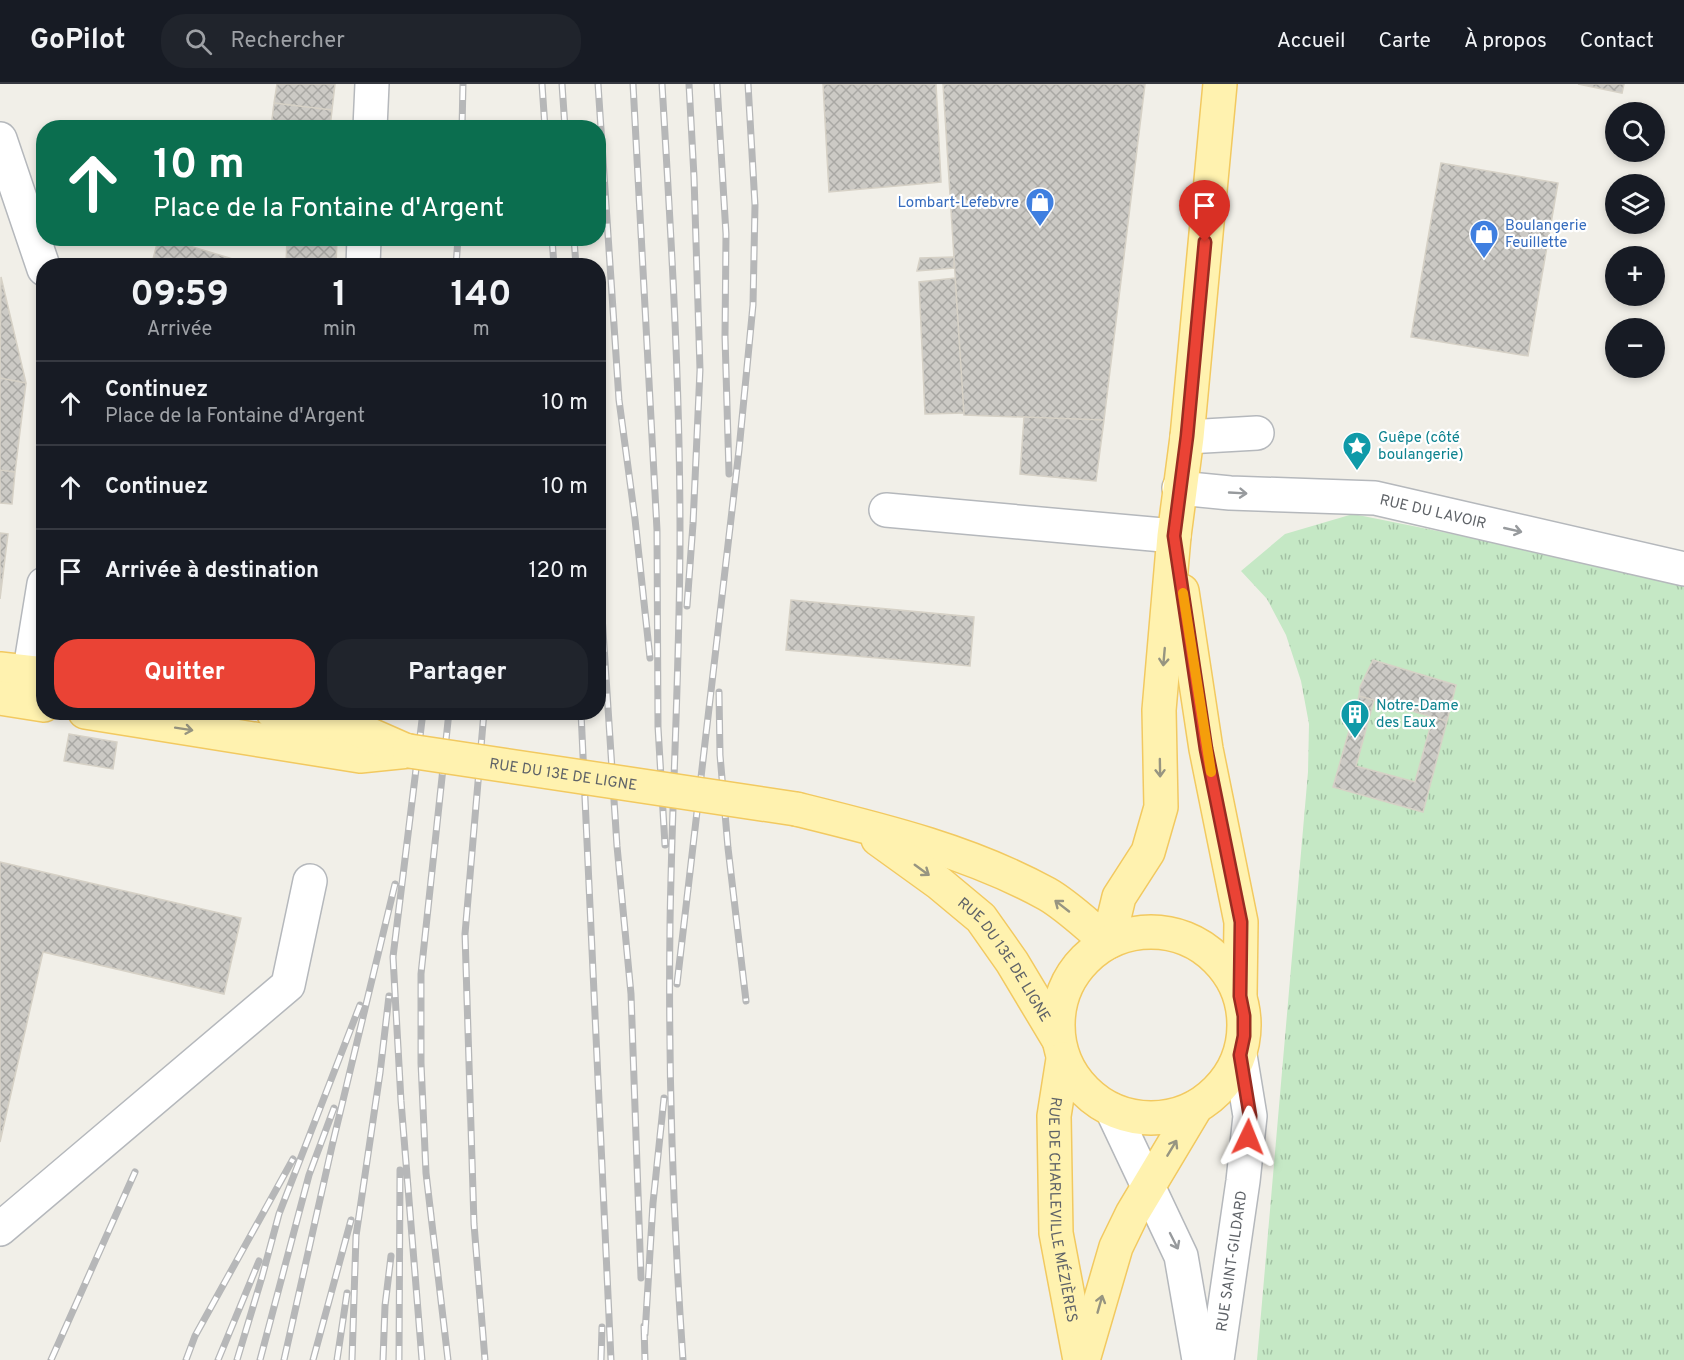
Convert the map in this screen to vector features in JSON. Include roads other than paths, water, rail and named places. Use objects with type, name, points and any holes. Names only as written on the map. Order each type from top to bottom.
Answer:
[{"type":"main road","points":[[1108,942],[1119,897],[1148,852],[1161,807],[1159,710],[1174,536],[1187,436],[1220,84]]},
{"type":"main road","points":[[1174,536],[1206,749],[1241,922],[1240,996],[1244,1016],[1244,1036],[1240,1055],[1230,1076],[1215,1094],[1196,1107],[1169,1117],[1140,1118],[1112,1110],[1091,1098],[1075,1080],[1060,1048],[1059,1008],[1068,981],[1085,958],[1108,942],[1134,933],[1160,932],[1186,939],[1209,952],[1228,972],[1240,996]]},
{"type":"main road","points":[[135,720],[360,756],[409,751]]},
{"type":"main road","name":"RUE DU 13E DE LIGNE","points":[[346,720],[409,751],[796,809],[857,824],[966,856],[1048,895],[1108,942]]},
{"type":"main road","name":"RUE DU 13E DE LIGNE","points":[[857,824],[939,883],[981,918],[1012,962],[1060,1048]]},
{"type":"main road","name":"RUE DE CHARLEVILLE MÉZIÈRES","points":[[1060,1048],[1054,1116],[1056,1233],[1082,1360]]},
{"type":"main road","name":"RUE DE CHARLEVILLE MÉZIÈRES","points":[[1082,1360],[1116,1247],[1196,1107]]},
{"type":"street","points":[[370,120],[372,84]]},
{"type":"street","points":[[0,139],[36,245]]},
{"type":"street","points":[[1187,436],[1257,433]]},
{"type":"street","name":"RUE DU LAVOIR","points":[[1179,488],[1230,493],[1375,498],[1684,569]]},
{"type":"street","points":[[886,510],[1174,536]]},
{"type":"street","points":[[23,686],[36,631]]},
{"type":"street","points":[[0,1229],[288,985],[310,881]]},
{"type":"street","name":"RUE SAINT-GILDARD","points":[[1218,1360],[1250,1116],[1240,1055]]},
{"type":"street","name":"RUE SAINT-GILDARD","points":[[1112,1110],[1181,1256],[1199,1360]]},
{"type":"railway","points":[[462,120],[463,84]]},
{"type":"railway","points":[[542,84],[544,120]]},
{"type":"railway","points":[[562,84],[564,120]]},
{"type":"railway","points":[[598,84],[600,120]]},
{"type":"railway","points":[[633,84],[657,530],[658,727],[665,845]]},
{"type":"railway","points":[[662,84],[680,477],[680,582],[671,875],[670,1033],[676,1251],[683,1360]]},
{"type":"railway","points":[[687,606],[700,370],[689,84]]},
{"type":"railway","points":[[717,84],[726,234],[725,337],[729,474]]},
{"type":"railway","points":[[677,984],[739,450],[753,305],[755,205],[748,84]]},
{"type":"railway","points":[[606,204],[619,400],[650,658]]},
{"type":"railway","points":[[457,246],[457,258]]},
{"type":"railway","points":[[553,246],[553,258]]},
{"type":"railway","points":[[575,246],[575,258]]},
{"type":"railway","points":[[606,677],[617,846],[631,994],[641,1278]]},
{"type":"railway","points":[[719,692],[720,755],[728,848],[746,1001]]},
{"type":"railway","points":[[422,720],[393,957],[401,1101],[422,1360]]},
{"type":"railway","points":[[448,720],[421,974],[421,1063],[426,1173],[448,1360]]},
{"type":"railway","points":[[483,720],[465,934],[474,1224],[485,1360]]},
{"type":"railway","points":[[581,720],[611,1360]]},
{"type":"railway","points":[[284,1360],[332,1146],[395,884]]},
{"type":"railway","points":[[352,1360],[356,1236],[389,996]]},
{"type":"railway","points":[[237,1360],[279,1214],[360,1005]]},
{"type":"railway","points":[[645,1334],[653,1203],[664,1098]]},
{"type":"railway","points":[[260,1360],[309,1175],[334,1108]]},
{"type":"railway","points":[[186,1360],[195,1336],[293,1159]]},
{"type":"railway","points":[[399,1360],[400,1170]]},
{"type":"railway","points":[[51,1360],[135,1172]]},
{"type":"railway","points":[[313,1360],[351,1220]]},
{"type":"railway","points":[[383,1360],[385,1306],[391,1256]]},
{"type":"railway","points":[[218,1360],[259,1261]]},
{"type":"railway","points":[[337,1360],[347,1293]]},
{"type":"railway","points":[[644,1326],[645,1360]]},
{"type":"railway","points":[[601,1360],[602,1327]]},
{"type":"place","name":"Lombart-Lefebvre","points":[[1040,228]]},
{"type":"place","name":"Boulangerie Feuillette","points":[[1484,260]]},
{"type":"place","name":"Guêpe (côté boulangerie)","points":[[1357,472]]},
{"type":"place","name":"Notre-Dame des Eaux","points":[[1355,740]]}]
